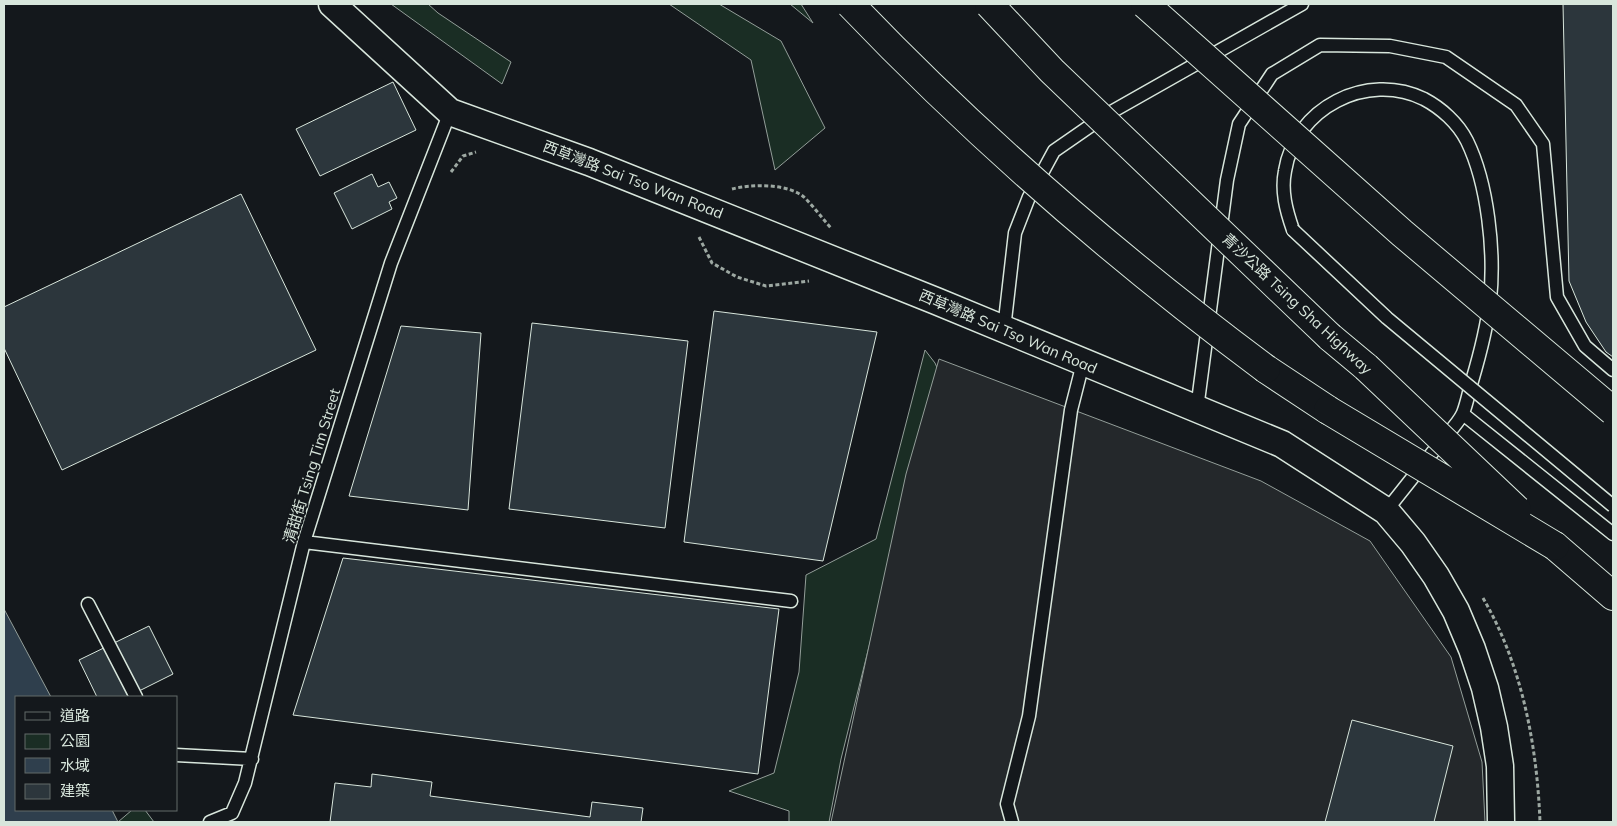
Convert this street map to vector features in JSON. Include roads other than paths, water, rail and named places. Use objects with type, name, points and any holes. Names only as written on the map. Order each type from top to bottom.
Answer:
[{"type":"highway","points":[[850,4],[990,142],[1098,237],[1203,322],[1266,369],[1328,410],[1554,546]]},
{"type":"highway","name":"青沙公路 Tsing Sha Highway","points":[[989,4],[1052,71],[1175,190],[1330,337],[1366,367],[1554,546],[1613,596]]},
{"type":"highway","points":[[1145,4],[1402,233],[1613,411]]},
{"type":"street","name":"西草灣路 Sai Tso Wan Road","points":[[332,4],[450,112],[589,162],[1004,329],[1282,444],[1386,511],[1436,576],[1472,649],[1486,688],[1494,727],[1500,766],[1501,822]]},
{"type":"lane","points":[[1004,329],[1014,233],[1029,197],[1054,151],[1106,115],[1302,4]]},
{"type":"lane","points":[[1197,409],[1227,180],[1239,124],[1272,74],[1320,45],[1390,46],[1446,58],[1516,105],[1543,144],[1556,297],[1585,346],[1613,370]]},
{"type":"lane","points":[[1386,511],[1463,414],[1483,343],[1490,297],[1490,244],[1480,184],[1466,140],[1455,124],[1440,110],[1423,99],[1404,92],[1384,90],[1364,91],[1345,96],[1327,106],[1303,129],[1290,152],[1285,171],[1286,211],[1294,230],[1387,318],[1613,506]]},
{"type":"lane","name":"清甜街 Tsing Tim Street","points":[[210,822],[232,813],[245,783],[304,542],[391,263],[450,112]]},
{"type":"lane","points":[[1012,822],[1007,804],[1029,716],[1071,410],[1083,363]]},
{"type":"lane","points":[[1463,414],[1613,534]]},
{"type":"lane","points":[[304,542],[791,601]]},
{"type":"lane","points":[[88,604],[135,696]]},
{"type":"lane","points":[[178,755],[252,759]]},
{"type":"water","points":[[4,609],[50,696],[15,696],[15,811],[112,811],[118,822],[4,822]]}]
